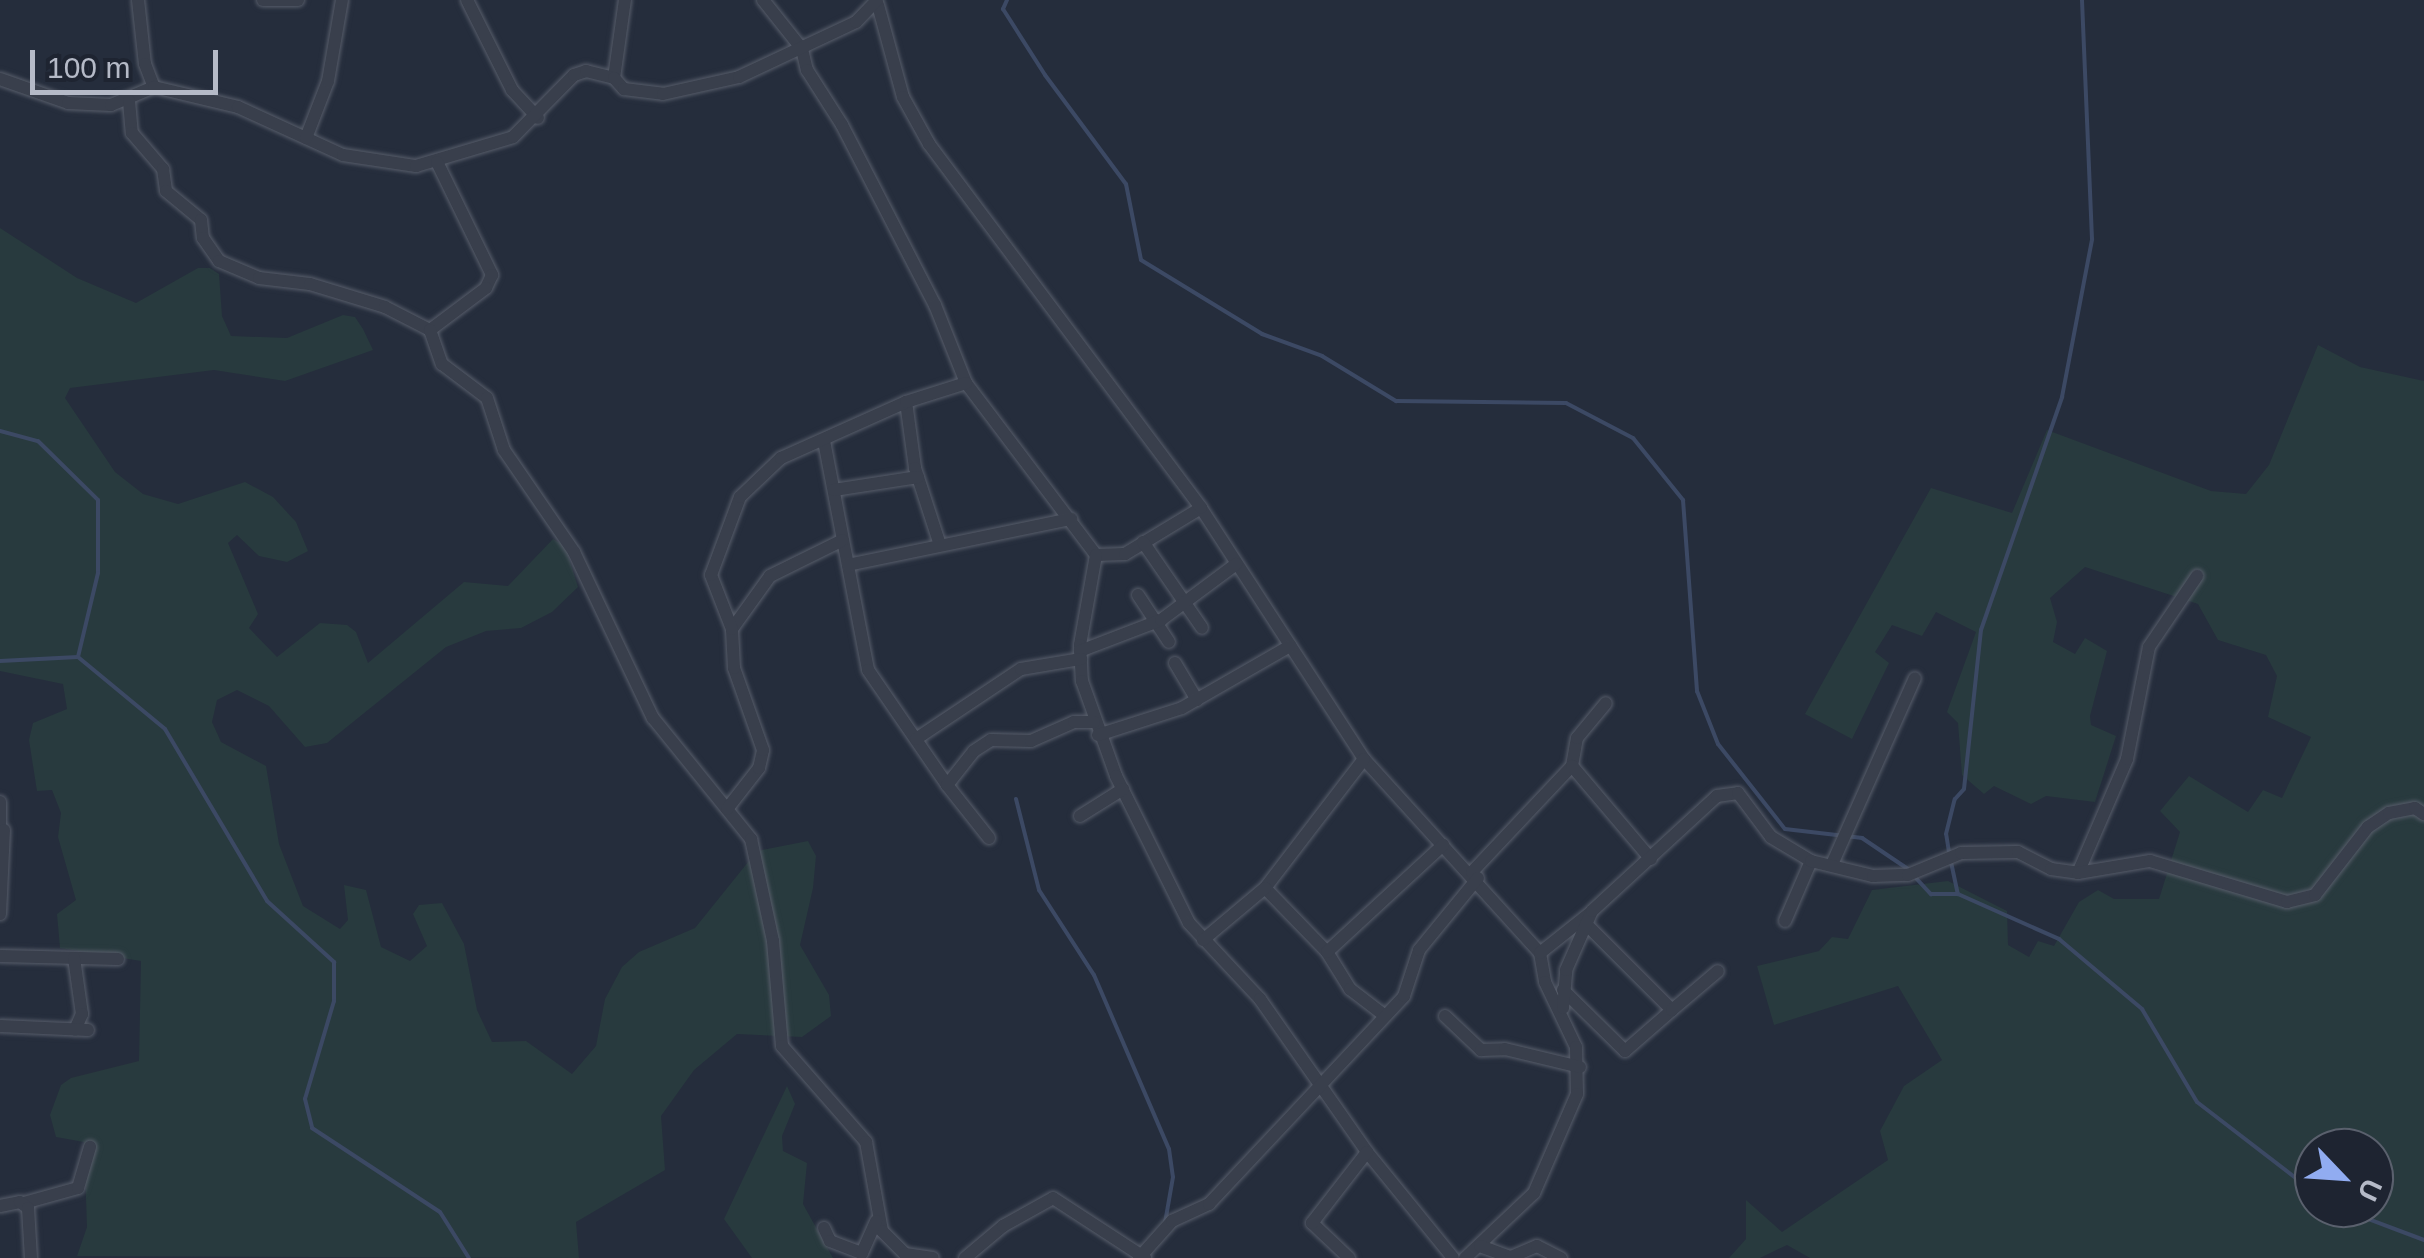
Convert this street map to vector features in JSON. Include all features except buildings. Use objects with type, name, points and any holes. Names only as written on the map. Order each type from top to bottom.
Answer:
[{"type":"street","points":[[140,0],[145,64],[154,87]]},
{"type":"street","points":[[263,0],[298,0]]},
{"type":"street","points":[[306,138],[328,81],[342,0]]},
{"type":"street","points":[[466,0],[512,90],[538,118]]},
{"type":"street","points":[[614,78],[626,0]]},
{"type":"street","points":[[763,0],[802,49],[934,305],[966,383],[1096,555],[1080,655],[1096,728],[1123,789],[1202,940],[1260,998],[1367,1152],[1453,1258]]},
{"type":"street","points":[[0,79],[68,102],[129,101],[154,87],[238,106],[342,155],[400,167],[436,162],[514,137],[538,118],[574,75],[614,78],[624,88],[673,92],[739,78],[802,49],[877,2],[904,97],[930,144],[1201,508],[1364,759],[1442,845],[1475,875],[1540,953],[1545,982],[1563,1011],[1580,1067],[1574,1105],[1544,1175],[1524,1205],[1464,1258]]},
{"type":"street","points":[[129,101],[132,133],[163,169],[166,191],[201,220],[203,238],[219,260],[259,278],[300,282],[385,307],[430,330],[446,371],[488,398],[504,450],[574,552],[653,718],[751,839],[762,874],[778,1036],[836,1115],[866,1142],[876,1221],[862,1253],[830,1242],[824,1228]]},
{"type":"street","points":[[430,330],[486,288],[492,275],[436,162]]},
{"type":"street","points":[[727,809],[759,768],[763,750],[734,668],[732,629],[710,575],[732,512],[766,466],[906,402],[966,383]]},
{"type":"street","points":[[906,402],[918,477],[940,545]]},
{"type":"street","points":[[824,441],[868,670],[947,785],[990,838]]},
{"type":"street","points":[[834,490],[918,477]]},
{"type":"street","points":[[1096,555],[1115,557],[1201,508]]},
{"type":"street","points":[[848,565],[1071,518]]},
{"type":"street","points":[[732,629],[770,576],[844,540]]},
{"type":"street","points":[[1143,542],[1180,606],[1202,628]]},
{"type":"street","points":[[916,739],[1021,669],[1080,655],[1153,623],[1236,564]]},
{"type":"street","points":[[2078,873],[2127,759],[2150,647],[2197,576]]},
{"type":"street","points":[[1138,595],[1169,642]]},
{"type":"street","points":[[947,785],[982,744],[1030,742],[1074,722],[1096,728],[1131,728],[1196,700],[1290,646]]},
{"type":"street","points":[[1176,663],[1196,700]]},
{"type":"street","points":[[1833,862],[1915,678]]},
{"type":"street","points":[[966,1257],[1053,1198],[1142,1257],[1172,1220],[1209,1204],[1412,987],[1419,950],[1475,875],[1572,766],[1576,738],[1606,702]]},
{"type":"street","points":[[1202,940],[1265,888],[1364,759]]},
{"type":"street","points":[[1572,766],[1651,859]]},
{"type":"street","points":[[1080,816],[1123,789]]},
{"type":"street","points":[[1540,953],[1589,918],[1717,796],[1738,793],[1771,837],[1811,860],[1833,862],[1872,876],[1913,871],[1960,853],[2018,852],[2051,869],[2078,873],[2150,861],[2287,902],[2314,895],[2368,827],[2389,813],[2415,808],[2424,814]]},
{"type":"street","points":[[0,802],[0,914]]},
{"type":"street","points":[[1326,952],[1442,845]]},
{"type":"street","points":[[1785,921],[1811,860]]},
{"type":"street","points":[[1265,888],[1326,952],[1350,988],[1385,1016]]},
{"type":"street","points":[[1563,1011],[1563,990],[1589,918]]},
{"type":"street","points":[[1589,918],[1672,1010]]},
{"type":"street","points":[[0,956],[118,960]]},
{"type":"street","points":[[0,1026],[81,1030],[74,958]]},
{"type":"street","points":[[1563,990],[1625,1052],[1718,971]]},
{"type":"street","points":[[1445,1016],[1481,1050],[1506,1049],[1580,1067]]},
{"type":"street","points":[[0,1206],[74,1191],[90,1147]]},
{"type":"street","points":[[1349,1258],[1312,1223],[1367,1152]]},
{"type":"street","points":[[24,1203],[31,1258]]},
{"type":"street","points":[[876,1221],[902,1252],[933,1258]]},
{"type":"street","points":[[1480,1246],[1511,1257],[1537,1246],[1561,1258]]},
{"type":"shaded area","points":[[0,228],[77,278],[136,303],[198,268],[210,268],[219,274],[222,316],[231,336],[287,338],[343,315],[355,317],[363,329],[373,350],[285,381],[214,370],[70,388],[65,398],[115,472],[143,494],[178,504],[245,482],[273,497],[296,522],[308,551],[287,562],[259,556],[237,535],[228,543],[258,614],[249,628],[277,657],[320,623],[347,625],[356,632],[368,663],[464,582],[508,586],[553,539],[565,546],[578,587],[552,612],[521,628],[486,631],[446,647],[327,743],[305,747],[269,706],[237,690],[217,700],[212,722],[221,742],[266,766],[279,844],[303,906],[340,929],[348,920],[344,885],[366,890],[381,947],[410,961],[427,946],[413,914],[419,905],[442,903],[464,944],[477,1010],[492,1042],[526,1041],[572,1074],[596,1046],[605,999],[622,967],[639,952],[695,928],[757,851],[808,841],[816,856],[800,945],[829,995],[831,1016],[802,1037],[737,1034],[694,1070],[661,1116],[665,1170],[576,1222],[579,1258],[77,1256],[87,1227],[84,1142],[56,1137],[50,1115],[61,1085],[71,1078],[139,1061],[141,961],[60,948],[57,914],[76,900],[58,837],[61,813],[52,790],[37,791],[29,740],[33,723],[67,709],[63,684],[0,671]]},
{"type":"shaded area","points":[[2318,345],[2360,367],[2424,381],[2424,1258],[1810,1258],[1787,1245],[1760,1258],[1729,1258],[1746,1239],[1746,1200],[1782,1232],[1888,1160],[1880,1131],[1904,1086],[1942,1060],[1898,986],[1774,1025],[1757,966],[1819,951],[1832,937],[1848,939],[1872,890],[1948,881],[2007,911],[2008,945],[2029,957],[2038,941],[2054,946],[2079,902],[2098,890],[2114,899],[2159,899],[2180,832],[2160,811],[2189,776],[2248,812],[2263,790],[2282,798],[2311,737],[2268,717],[2277,676],[2266,655],[2218,640],[2198,604],[2085,567],[2050,598],[2057,622],[2053,642],[2075,654],[2085,638],[2107,651],[2090,716],[2091,725],[2116,736],[2095,802],[2046,796],[2031,804],[1994,786],[1984,794],[1962,775],[1958,723],[1947,712],[1976,632],[1936,612],[1922,636],[1892,625],[1875,652],[1889,663],[1852,739],[1805,714],[1931,488],[2012,513],[2047,430],[2211,491],[2246,494],[2269,465]]},
{"type":"shaded area","points":[[787,1086],[795,1104],[782,1136],[783,1151],[807,1163],[803,1204],[833,1258],[752,1258],[724,1219]]},
{"type":"waterway","points":[[1007,0],[1003,9],[1045,75],[1126,184],[1141,260],[1262,334],[1322,356],[1396,401],[1566,403],[1633,438],[1683,500],[1697,691],[1718,744],[1785,829],[1862,838],[1908,869]]},
{"type":"waterway","points":[[1949,852],[1946,834],[1955,799],[1964,789],[1981,630],[2062,397],[2092,239],[2082,0]]},
{"type":"waterway","points":[[0,431],[38,441],[98,500],[98,573],[78,657]]},
{"type":"waterway","points":[[0,661],[78,657],[165,729],[267,901],[334,962],[334,1001],[305,1099],[312,1128],[440,1212],[469,1258]]},
{"type":"waterway","points":[[1016,799],[1039,890],[1094,975],[1169,1149],[1173,1177],[1165,1223]]},
{"type":"waterway","points":[[1951,862],[1958,894],[2059,939],[2142,1009],[2197,1102],[2294,1177]]},
{"type":"waterway","points":[[1914,876],[1931,894],[1958,894]]},
{"type":"waterway","points":[[2392,1228],[2424,1240]]}]
